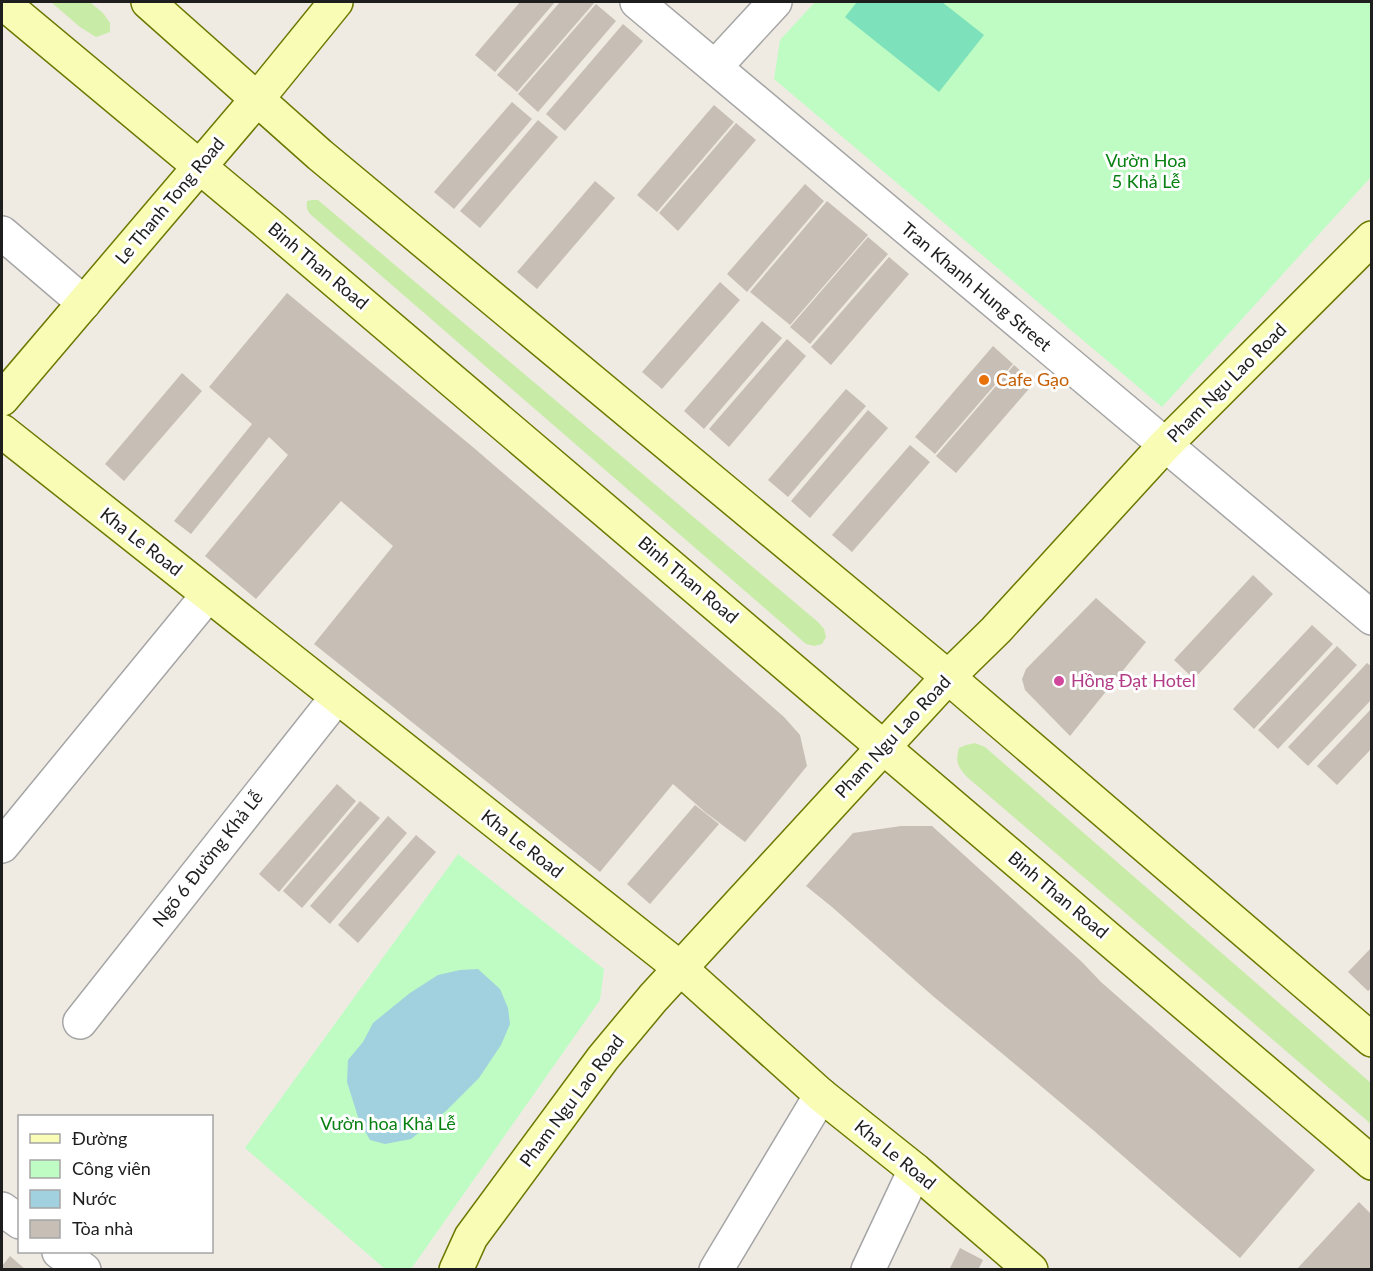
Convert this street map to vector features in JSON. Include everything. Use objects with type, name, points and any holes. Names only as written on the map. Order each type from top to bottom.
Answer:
[{"type":"main road","name":"Binh Than Road","points":[[2,2],[267,223],[1371,1163]]},
{"type":"main road","points":[[148,2],[321,155],[948,677],[1371,1040]]},
{"type":"main road","name":"Le Thanh Tong Road","points":[[2,399],[258,98],[336,2]]},
{"type":"main road","name":"Pham Ngu Lao Road","points":[[456,1269],[471,1237],[596,1067],[653,998],[948,677],[996,630],[1166,445],[1371,238]]},
{"type":"main road","name":"Kha Le Road","points":[[2,431],[680,969],[821,1095],[915,1170],[1031,1269]]},
{"type":"street","name":"Tran Khanh Hung Street","points":[[637,2],[1371,618]]},
{"type":"street","points":[[715,68],[775,2]]},
{"type":"street","points":[[2,233],[84,303]]},
{"type":"street","points":[[2,846],[208,595]]},
{"type":"street","name":"Ngõ 6 Đường Khả Lễ","points":[[80,1022],[337,697]]},
{"type":"street","points":[[716,1269],[821,1095]]},
{"type":"street","points":[[868,1269],[915,1170]]},
{"type":"street","points":[[62,1253],[84,1269]]},
{"type":"green space","points":[[51,2],[90,2],[103,13],[110,23],[110,32],[96,37],[80,27]]},
{"type":"green space","name":"Vườn Hoa 5 Khả Lễ","points":[[815,2],[1371,2],[1371,177],[1162,407],[774,79],[780,40]]},
{"type":"green space","points":[[857,2],[942,2],[984,35],[939,92],[845,17]]},
{"type":"green space","points":[[318,200],[818,622],[824,629],[826,637],[822,644],[814,646],[806,644],[310,214],[307,201]]},
{"type":"green space","points":[[975,743],[985,747],[1371,1083],[1371,1124],[967,777],[958,764],[959,748]]},
{"type":"green space","name":"Vườn hoa Khả Lễ","points":[[458,854],[604,969],[600,1000],[411,1269],[385,1269],[245,1148]]},
{"type":"water","points":[[478,969],[500,989],[508,1008],[510,1024],[501,1045],[479,1078],[446,1111],[411,1139],[385,1144],[370,1140],[359,1120],[347,1082],[348,1060],[363,1042],[373,1023],[410,993],[438,975]]},
{"type":"building","points":[[520,2],[555,2],[495,72],[475,55]]},
{"type":"building","points":[[560,2],[595,2],[517,92],[497,75]]},
{"type":"building","points":[[596,4],[616,21],[538,112],[518,94]]},
{"type":"building","points":[[623,24],[643,41],[565,131],[546,114]]},
{"type":"building","points":[[512,102],[532,119],[454,209],[434,192]]},
{"type":"building","points":[[714,105],[734,122],[657,212],[637,195]]},
{"type":"building","points":[[538,120],[558,137],[480,228],[460,211]]},
{"type":"building","points":[[736,123],[756,140],[678,231],[659,213]]},
{"type":"building","points":[[595,181],[615,198],[537,289],[517,272]]},
{"type":"building","points":[[805,184],[824,201],[747,292],[727,274]]},
{"type":"building","points":[[827,201],[868,235],[790,325],[750,292]]},
{"type":"building","points":[[868,237],[888,254],[810,344],[790,327]]},
{"type":"building","points":[[889,257],[909,274],[831,365],[811,347]]},
{"type":"building","points":[[720,282],[740,300],[662,389],[642,372]]},
{"type":"building","points":[[287,293],[587,545],[784,717],[800,735],[807,766],[745,842],[673,784],[600,872],[314,644],[393,546],[341,501],[256,599],[205,556],[288,455],[269,437],[191,534],[174,521],[252,424],[209,387]]},
{"type":"building","points":[[762,321],[782,338],[704,429],[684,411]]},
{"type":"building","points":[[787,339],[806,356],[729,447],[709,429]]},
{"type":"building","points":[[993,346],[1013,364],[935,454],[915,437]]},
{"type":"building","points":[[1014,365],[1034,383],[956,473],[936,456]]},
{"type":"building","points":[[182,373],[202,391],[124,481],[105,464]]},
{"type":"building","points":[[846,389],[866,406],[788,497],[768,480]]},
{"type":"building","points":[[868,410],[888,428],[810,518],[791,501]]},
{"type":"building","points":[[910,445],[930,462],[852,552],[832,535]]},
{"type":"building","points":[[1253,575],[1273,594],[1194,679],[1174,660]]},
{"type":"building","points":[[1096,598],[1146,642],[1070,736],[1025,690],[1022,679],[1026,669]]},
{"type":"building","points":[[1312,625],[1333,644],[1254,729],[1233,709]]},
{"type":"building","points":[[1337,646],[1357,665],[1278,749],[1258,730]]},
{"type":"building","points":[[1367,663],[1372,667],[1372,699],[1308,766],[1288,747]]},
{"type":"building","points":[[1372,708],[1372,748],[1337,785],[1317,766]]},
{"type":"building","points":[[337,784],[356,801],[279,892],[259,874]]},
{"type":"building","points":[[360,801],[380,818],[302,908],[283,891]]},
{"type":"building","points":[[695,805],[719,824],[650,904],[627,884]]},
{"type":"building","points":[[388,816],[407,833],[330,924],[310,906]]},
{"type":"building","points":[[901,826],[932,826],[1082,962],[1101,982],[1315,1170],[1240,1258],[806,886],[853,833]]},
{"type":"building","points":[[416,835],[436,852],[358,943],[338,925]]},
{"type":"building","points":[[1372,947],[1372,988],[1368,991],[1348,972]]},
{"type":"building","points":[[1359,1202],[1372,1215],[1372,1270],[1296,1270]]},
{"type":"building","points":[[960,1248],[983,1260],[978,1270],[949,1270]]},
{"type":"building","points":[[10,1256],[26,1270],[2,1270],[2,1266]]},
{"type":"place","name":"Cafe Gạo","points":[[984,380]]},
{"type":"place","name":"Hồng Đạt Hotel","points":[[1059,681]]}]
